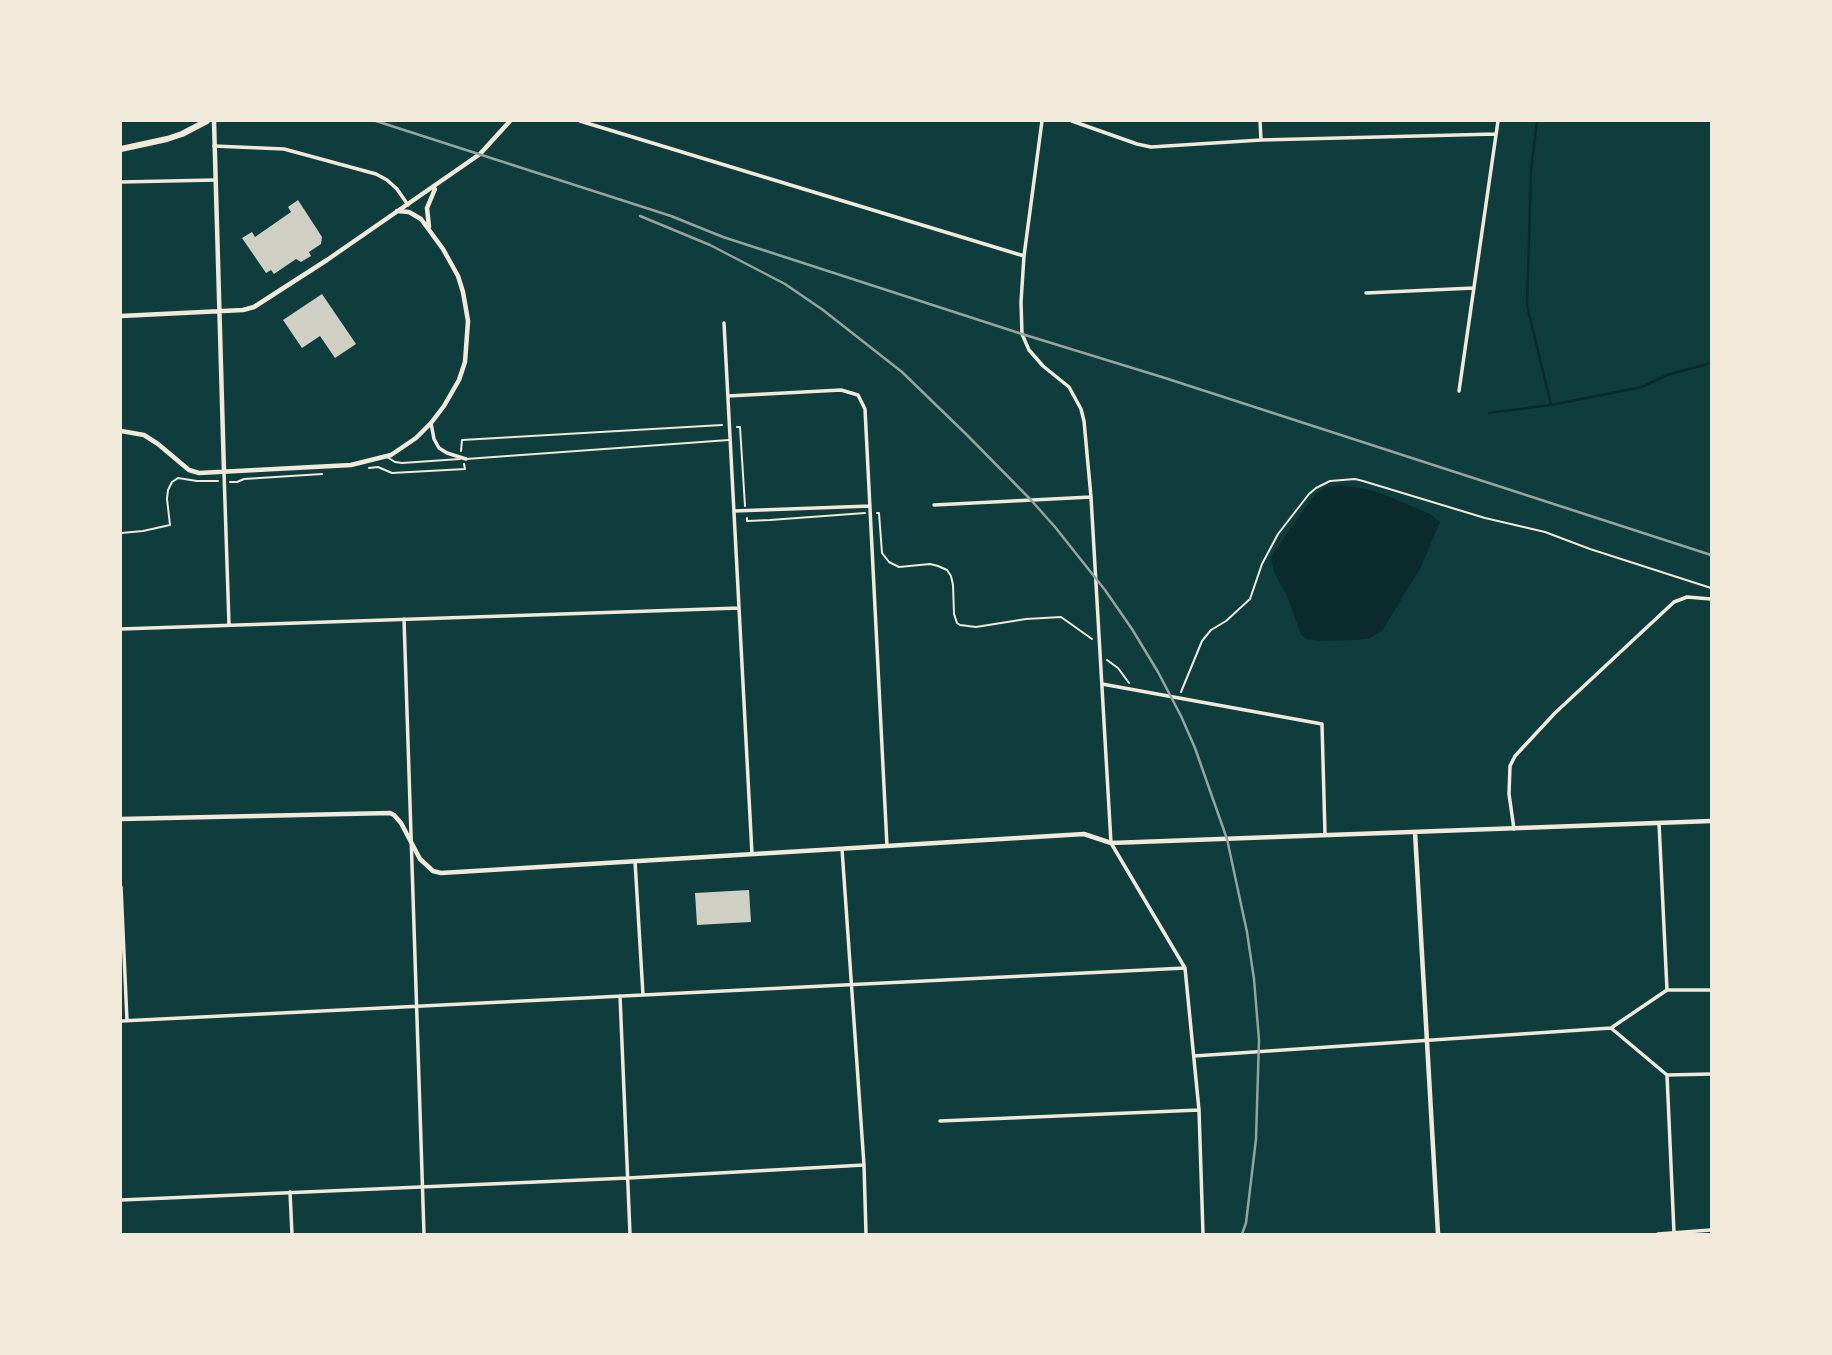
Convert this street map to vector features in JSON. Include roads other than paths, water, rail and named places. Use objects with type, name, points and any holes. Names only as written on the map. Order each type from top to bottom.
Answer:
[{"type":"highway","points":[[121,149],[151,144],[182,134],[207,121]]},
{"type":"street","points":[[214,121],[229,625]]},
{"type":"street","points":[[121,316],[254,307],[480,154],[510,121]]},
{"type":"street","points":[[580,121],[1024,256]]},
{"type":"street","points":[[1042,121],[1024,256],[1022,334],[1029,350],[1043,366],[1069,387],[1084,421],[1091,497],[1111,843],[1185,968],[1199,1110],[1203,1234]]},
{"type":"street","points":[[1072,121],[1152,147],[1261,140],[1496,134]]},
{"type":"street","points":[[1260,121],[1261,140]]},
{"type":"street","points":[[1460,391],[1498,121]]},
{"type":"street","points":[[214,146],[284,149],[376,174],[397,189],[408,205]]},
{"type":"street","points":[[121,183],[215,180]]},
{"type":"street","points":[[429,228],[427,208],[433,190],[439,183]]},
{"type":"street","points":[[121,431],[144,435],[188,470],[199,473],[351,465],[387,456],[401,449],[431,423],[459,380],[465,362],[468,321],[458,276],[443,249],[417,216],[397,211]]},
{"type":"street","points":[[1366,293],[1474,288]]},
{"type":"street","points":[[724,323],[752,854]]},
{"type":"street","points":[[728,396],[841,390],[858,395],[865,409],[887,846]]},
{"type":"street","points":[[431,423],[439,448],[464,458]]},
{"type":"street","points":[[934,505],[1091,497]]},
{"type":"street","points":[[734,512],[870,506]]},
{"type":"street","points":[[1514,829],[1509,794],[1510,766],[1515,756],[1555,713],[1674,602],[1687,597],[1711,599]]},
{"type":"street","points":[[121,629],[739,608]]},
{"type":"street","points":[[404,619],[424,1234]]},
{"type":"street","points":[[1102,684],[1322,724],[1325,835]]},
{"type":"street","points":[[121,819],[387,813],[398,819],[425,865],[440,873],[1084,834],[1111,843],[1711,821]]},
{"type":"street","points":[[1659,823],[1667,990]]},
{"type":"street","points":[[1415,832],[1438,1234]]},
{"type":"street","points":[[842,849],[864,1165],[866,1234]]},
{"type":"street","points":[[635,861],[643,995]]},
{"type":"street","points":[[121,887],[127,1021]]},
{"type":"street","points":[[121,1021],[1185,968]]},
{"type":"street","points":[[1194,1056],[1611,1028],[1667,990],[1711,990]]},
{"type":"street","points":[[620,996],[630,1234]]},
{"type":"street","points":[[1611,1028],[1667,1075],[1711,1074]]},
{"type":"street","points":[[1667,1075],[1674,1233]]},
{"type":"street","points":[[940,1121],[1199,1110]]},
{"type":"street","points":[[121,1200],[864,1165]]},
{"type":"street","points":[[290,1192],[292,1234]]},
{"type":"street","points":[[1658,1234],[1711,1230]]},
{"type":"lane","points":[[387,456],[402,463],[730,440]]},
{"type":"water","points":[[1339,485],[1385,495],[1430,514],[1440,522],[1420,569],[1382,631],[1370,638],[1357,640],[1307,639],[1301,635],[1271,559],[1314,496],[1325,488]]},
{"type":"waterway","points":[[1537,121],[1531,170],[1527,305],[1551,405]]},
{"type":"waterway","points":[[1489,413],[1551,405],[1642,387],[1667,375],[1711,363]]},
{"type":"railway","points":[[376,121],[671,216],[723,237],[1711,555]]},
{"type":"railway","points":[[640,216],[710,245],[785,284],[902,372],[1055,527],[1105,590],[1158,672],[1195,748],[1227,839],[1247,932],[1259,1040],[1256,1139],[1246,1223],[1242,1234]]}]
